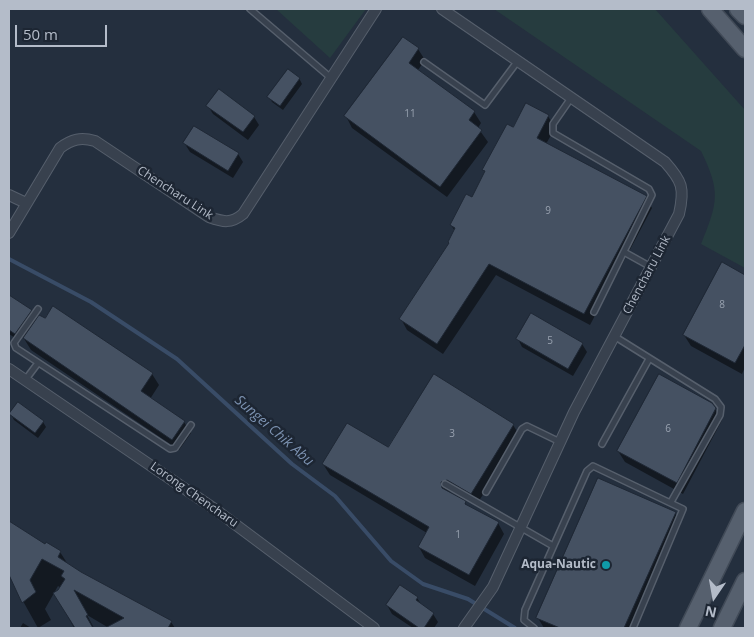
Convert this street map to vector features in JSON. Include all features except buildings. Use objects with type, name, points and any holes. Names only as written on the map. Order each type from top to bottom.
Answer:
[{"type":"main road","points":[[710,9],[745,49]]},
{"type":"main road","points":[[738,9],[745,16]]},
{"type":"main road","points":[[688,628],[745,511]]},
{"type":"main road","points":[[722,628],[745,581]]},
{"type":"street","name":"Chencharu Link","points":[[9,233],[60,148],[69,142],[87,139],[95,141],[209,217],[228,222],[236,219],[243,214],[376,9]]},
{"type":"street","name":"Chencharu Link","points":[[442,9],[665,162],[679,178],[683,189],[679,214],[560,442],[489,594],[466,625]]},
{"type":"street","points":[[9,195],[26,203]]},
{"type":"street","name":"Lorong Chencharu","points":[[11,374],[26,380],[216,510],[374,628]]},
{"type":"lane","points":[[250,9],[332,79]]},
{"type":"lane","points":[[424,62],[485,105],[517,62]]},
{"type":"lane","points":[[571,98],[553,124],[553,133],[649,189],[652,195],[594,312]]},
{"type":"lane","points":[[624,252],[652,268]]},
{"type":"lane","points":[[38,309],[14,346],[170,448],[175,448],[190,425]]},
{"type":"lane","points":[[614,336],[715,399],[721,407],[720,414],[671,502]]},
{"type":"lane","points":[[602,444],[649,359]]},
{"type":"lane","points":[[26,380],[38,362]]},
{"type":"lane","points":[[486,492],[522,429],[527,426],[560,442]]},
{"type":"lane","points":[[534,628],[524,620],[525,610],[591,466],[597,467],[683,508],[683,514],[633,628]]},
{"type":"lane","points":[[445,484],[553,546]]},
{"type":"green space","points":[[276,9],[366,9],[330,58]]},
{"type":"green space","points":[[494,9],[655,9],[745,110],[745,268],[701,244],[711,218],[715,197],[712,177],[701,151]]},
{"type":"waterway","name":"Sungei Chik Abu","points":[[9,259],[91,302],[177,359],[292,464],[335,496],[391,561],[423,584],[468,599],[515,628]]},
{"type":"place","name":"Aqua-Nautic","points":[[606,565]]}]
